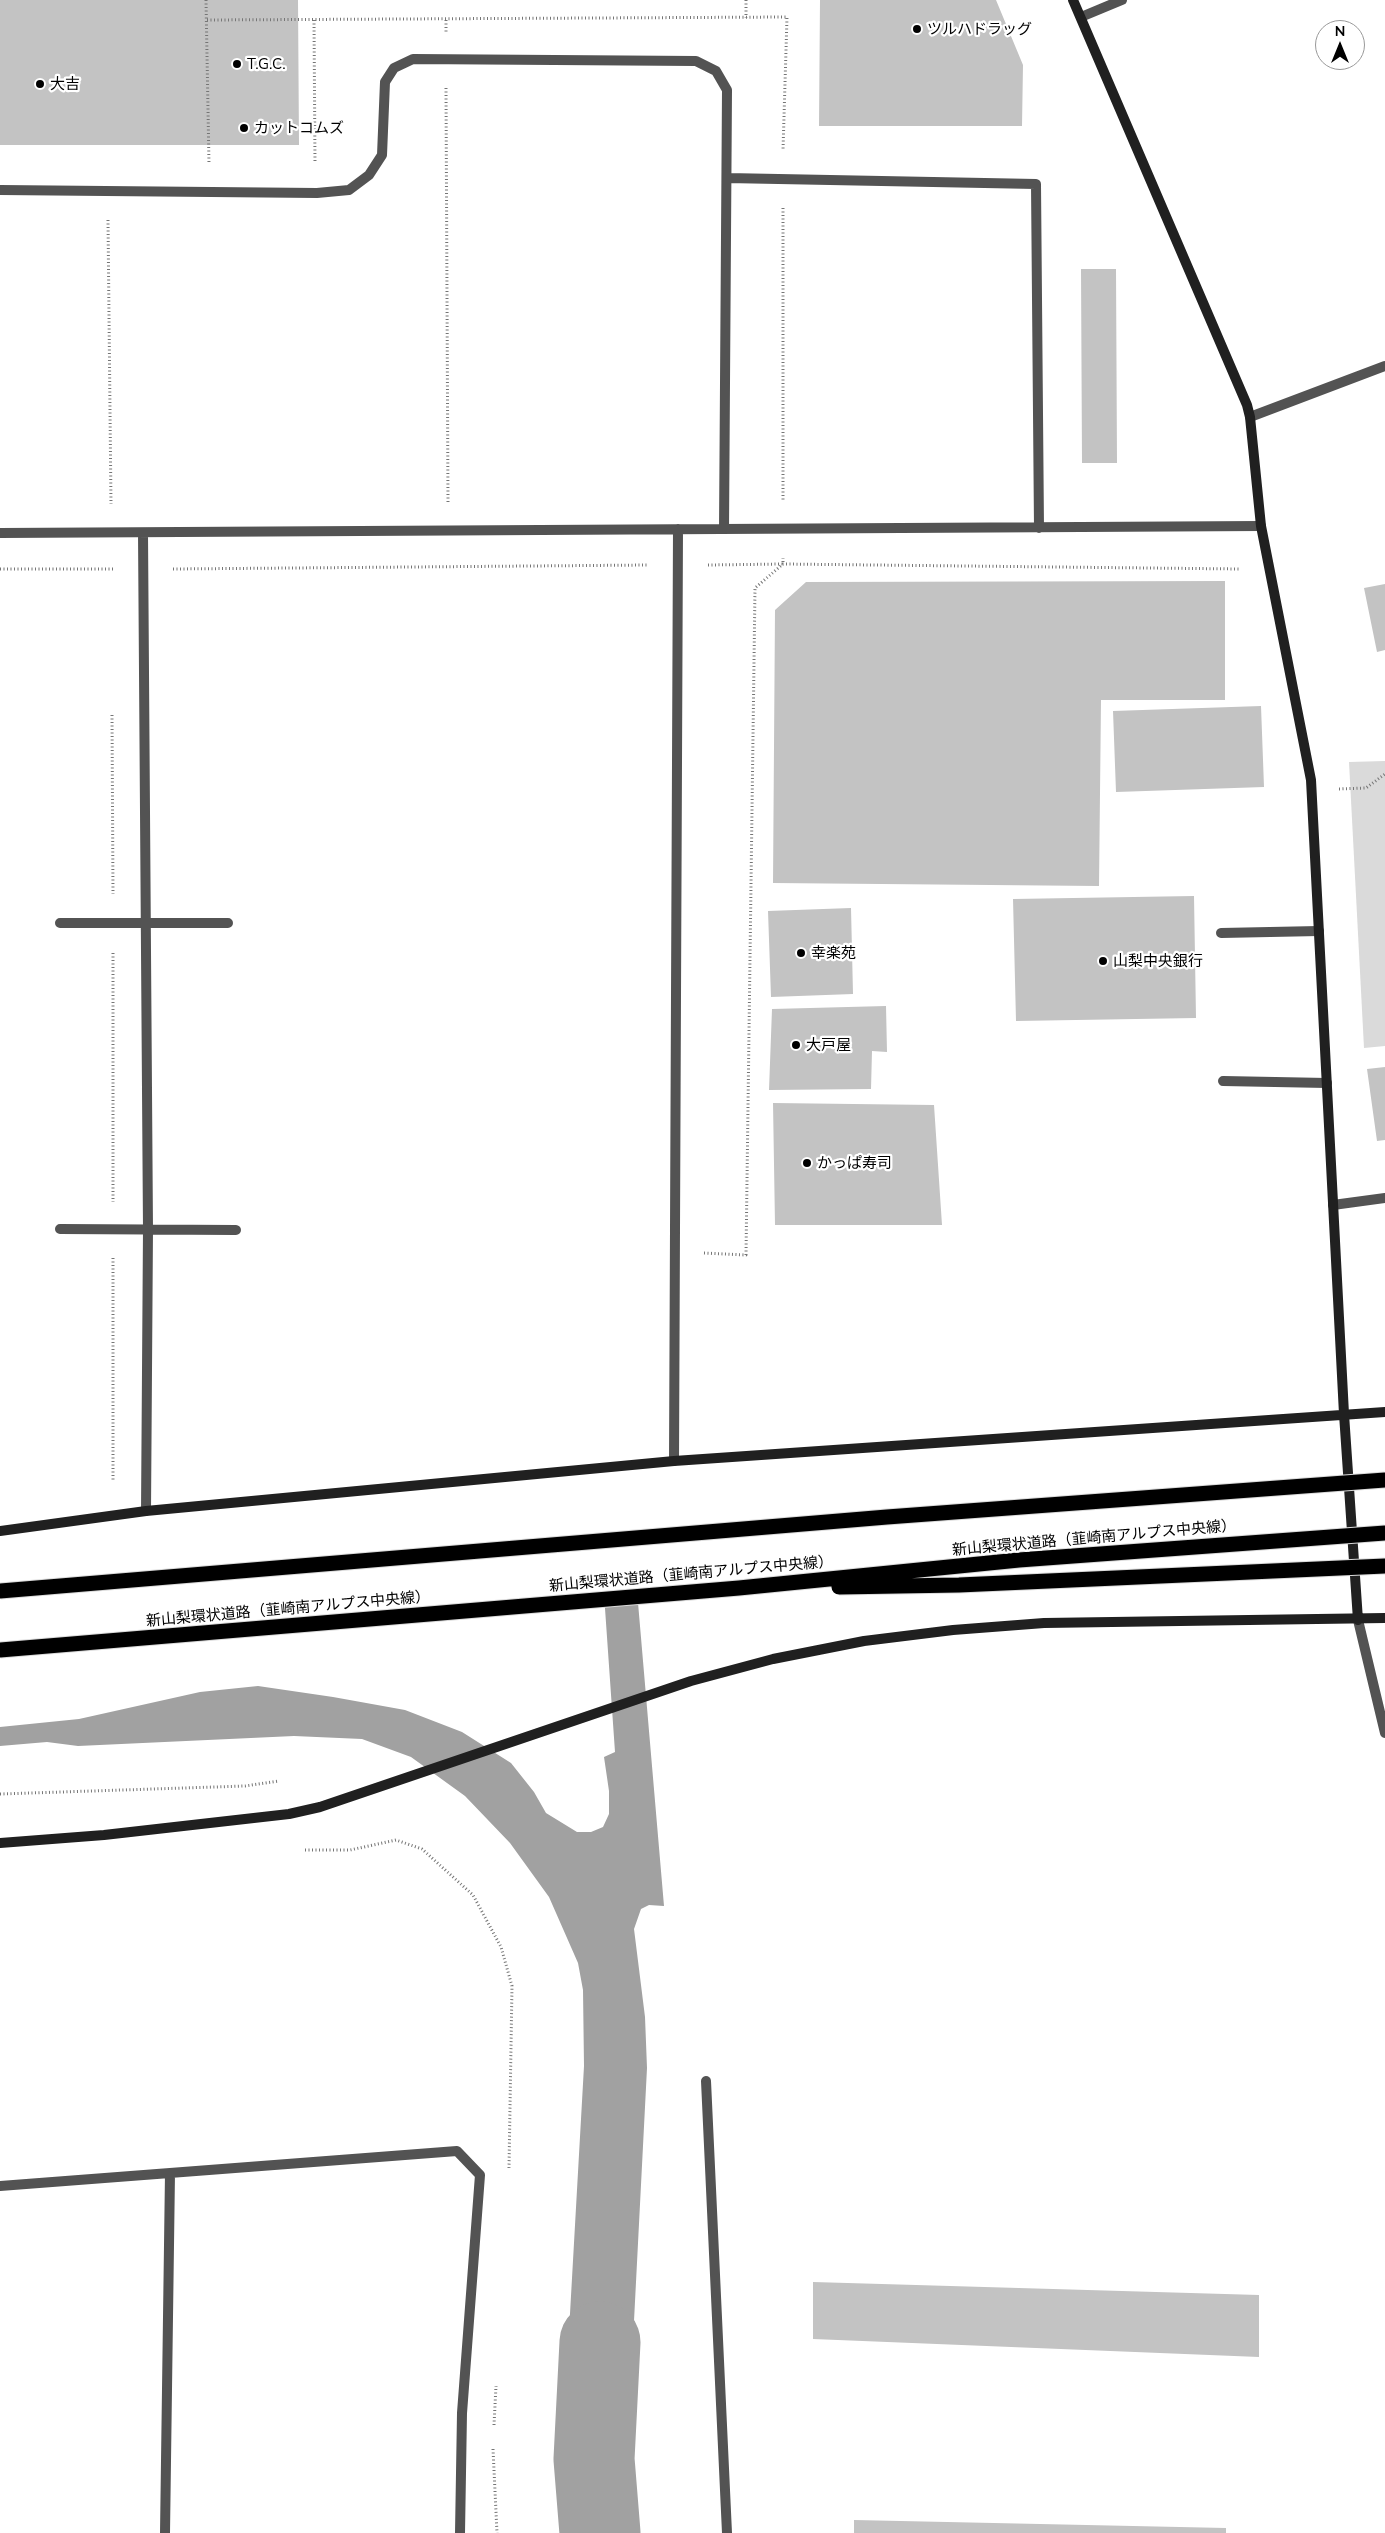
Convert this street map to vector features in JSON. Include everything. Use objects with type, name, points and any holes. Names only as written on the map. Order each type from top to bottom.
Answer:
[{"type":"highway","points":[[0,1590],[887,1517],[1385,1480]]},
{"type":"highway","name":"新山梨環状道路（韮崎南アルプス中央線）","points":[[0,1650],[739,1588],[1019,1560],[1385,1533]]},
{"type":"highway","points":[[739,1588],[959,1585],[1385,1566]]},
{"type":"street","points":[[1074,0],[1247,405],[1250,417],[1261,526],[1311,791],[1344,1414],[1358,1620],[1385,1733]]},
{"type":"street","points":[[1081,18],[1122,0]]},
{"type":"street","points":[[0,190],[317,192],[348,190],[369,175],[382,155],[385,82],[394,68],[413,59],[696,61],[716,71],[727,90],[724,529]]},
{"type":"street","points":[[727,178],[1036,184],[1039,528]]},
{"type":"street","points":[[1250,417],[1385,366]]},
{"type":"street","points":[[0,533],[1261,526]]},
{"type":"street","points":[[674,1461],[678,529]]},
{"type":"street","points":[[143,533],[148,1229],[146,1511]]},
{"type":"street","points":[[60,923],[228,923]]},
{"type":"street","points":[[1221,933],[1319,931]]},
{"type":"street","points":[[1223,1081],[1326,1083]]},
{"type":"street","points":[[1333,1205],[1385,1198]]},
{"type":"street","points":[[60,1229],[236,1230]]},
{"type":"street","points":[[0,1531],[146,1511],[674,1461],[1385,1412]]},
{"type":"street","points":[[0,1843],[104,1835],[289,1814],[320,1807],[691,1681],[773,1659],[864,1642],[953,1630],[1044,1623],[1358,1620],[1385,1618]]},
{"type":"street","points":[[706,2081],[727,2533]]},
{"type":"street","points":[[0,2186],[457,2151],[480,2175],[462,2414],[460,2533]]},
{"type":"street","points":[[165,2533],[170,2173]]},
{"type":"path","points":[[206,0],[209,166]]},
{"type":"path","points":[[746,0],[746,18]]},
{"type":"path","points":[[207,20],[787,18],[783,180],[783,564],[755,588],[746,1256],[704,1253],[704,1263]]},
{"type":"path","points":[[314,20],[315,166]]},
{"type":"path","points":[[446,20],[448,566]]},
{"type":"path","points":[[200,166],[219,166]]},
{"type":"path","points":[[107,191],[112,579]]},
{"type":"path","points":[[0,569],[783,564],[1248,570]]},
{"type":"path","points":[[112,706],[113,1480]]},
{"type":"path","points":[[1311,791],[1366,788],[1385,774]]},
{"type":"path","points":[[0,1794],[245,1786],[279,1781]]},
{"type":"shaded area","points":[[1385,761],[1385,1046],[1364,1048],[1349,762]]},
{"type":"shaded area","points":[[637,1591],[664,1906],[649,1905],[641,1909],[634,1929],[645,2017],[647,2068],[627,2457],[562,2455],[584,2066],[583,1990],[578,1963],[549,1897],[510,1843],[465,1796],[411,1757],[362,1739],[294,1736],[78,1746],[47,1742],[0,1746],[0,1727],[79,1719],[200,1692],[258,1686],[333,1697],[405,1710],[462,1732],[511,1763],[534,1792],[546,1813],[577,1832],[591,1832],[603,1827],[609,1814],[609,1791],[604,1757],[615,1752],[604,1594]]},
{"type":"building","points":[[0,0],[298,0],[299,145],[0,145]]},
{"type":"building","points":[[820,0],[996,0],[1023,65],[1022,126],[819,126]]},
{"type":"building","points":[[1081,269],[1116,269],[1117,463],[1082,463]]},
{"type":"building","points":[[1225,581],[1225,700],[1101,700],[1099,886],[773,883],[775,610],[806,582]]},
{"type":"building","points":[[1385,584],[1385,650],[1377,652],[1364,588]]},
{"type":"building","points":[[1261,706],[1264,787],[1116,792],[1113,711]]},
{"type":"building","points":[[1194,896],[1196,1018],[1016,1021],[1013,899]]},
{"type":"building","points":[[851,908],[853,994],[771,997],[768,911]]},
{"type":"building","points":[[886,1006],[887,1052],[872,1051],[871,1089],[769,1090],[772,1009]]},
{"type":"building","points":[[1385,1067],[1385,1140],[1377,1141],[1367,1069]]},
{"type":"building","points":[[773,1103],[934,1105],[942,1225],[775,1225]]},
{"type":"building","points":[[813,2282],[1259,2295],[1259,2357],[813,2339]]},
{"type":"building","points":[[854,2520],[1226,2528],[1226,2533],[854,2533]]},
{"type":"waterway","points":[[600,2342],[594,2459],[600,2533]]},
{"type":"place","name":"ツルハドラッグ","points":[[917,29]]},
{"type":"place","name":"T.G.C.","points":[[237,64]]},
{"type":"place","name":"大吉","points":[[40,84]]},
{"type":"place","name":"カットコムズ","points":[[244,128]]},
{"type":"place","name":"幸楽苑","points":[[801,953]]},
{"type":"place","name":"山梨中央銀行","points":[[1103,961]]},
{"type":"place","name":"大戸屋","points":[[796,1045]]},
{"type":"place","name":"かっぱ寿司","points":[[807,1163]]}]
